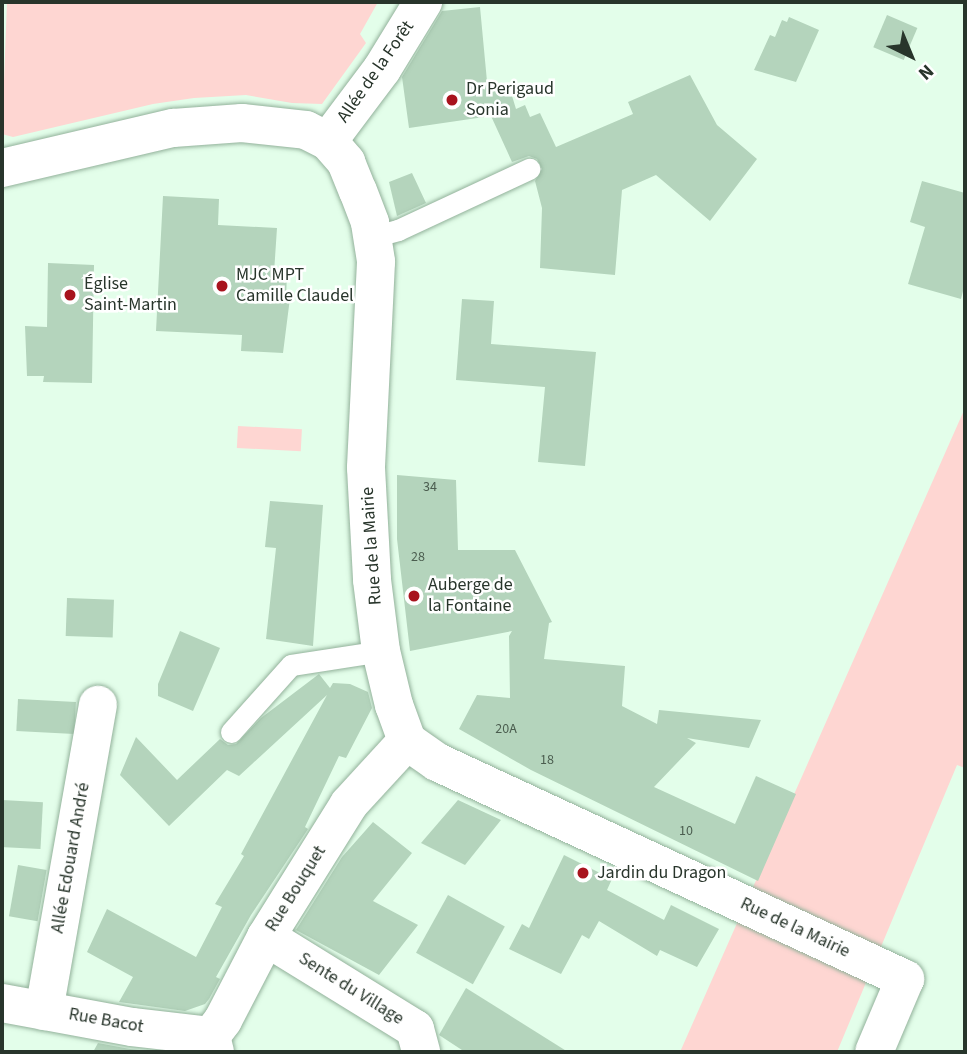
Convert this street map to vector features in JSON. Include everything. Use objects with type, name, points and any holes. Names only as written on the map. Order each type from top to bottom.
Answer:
[{"type":"street","name":"Allée de la Forêt","points":[[328,141],[383,69],[423,2]]},
{"type":"street","points":[[2,168],[173,128],[242,123],[306,130],[328,141]]},
{"type":"street","name":"Rue de la Mairie","points":[[328,141],[346,162],[370,223],[376,262],[366,468],[372,580],[381,651],[394,705],[407,741],[437,762],[905,979],[874,1052]]},
{"type":"street","name":"Allée Edouard André","points":[[44,1011],[98,705]]},
{"type":"street","name":"Rue Bouquet","points":[[213,1044],[266,937],[349,804],[407,741]]},
{"type":"street","name":"Sente du Village","points":[[266,937],[415,1029],[421,1052]]},
{"type":"street","name":"Rue Bacot","points":[[2,1003],[213,1044]]},
{"type":"lane","points":[[372,237],[398,230],[529,169]]},
{"type":"lane","points":[[231,732],[291,665],[381,651]]},
{"type":"shaded area","points":[[7,2],[378,2],[360,34],[366,43],[322,104],[292,103],[246,95],[194,98],[153,104],[13,137],[2,134]]},
{"type":"shaded area","points":[[965,408],[965,768],[957,765],[837,1052],[680,1052]]},
{"type":"shaded area","points":[[238,426],[302,429],[301,451],[237,448]]},
{"type":"building","points":[[480,7],[488,92],[509,86],[516,109],[525,105],[530,117],[540,113],[556,147],[633,114],[628,102],[690,75],[717,125],[757,159],[710,221],[656,175],[622,190],[615,275],[540,268],[542,208],[535,181],[542,169],[537,159],[529,156],[512,162],[491,116],[409,128],[402,77],[442,11]]},
{"type":"building","points":[[887,15],[917,28],[904,60],[873,47]]},
{"type":"building","points":[[789,17],[819,30],[796,82],[754,70],[770,35],[775,37],[782,20],[787,22]]},
{"type":"building","points":[[412,173],[426,203],[397,216],[389,182]]},
{"type":"building","points":[[922,181],[965,193],[965,283],[961,299],[908,284],[925,227],[910,222]]},
{"type":"building","name":"MJC MPT Camille Claudel","points":[[163,196],[219,199],[218,225],[277,228],[274,273],[287,274],[286,298],[290,298],[283,353],[241,351],[242,335],[156,331]]},
{"type":"building","name":"Église Saint-Martin","points":[[48,263],[94,265],[92,383],[43,382],[44,376],[27,376],[25,326],[47,327]]},
{"type":"building","points":[[462,299],[494,301],[491,344],[596,352],[585,466],[538,462],[545,387],[456,380]]},
{"type":"building","points":[[397,475],[456,480],[458,550],[515,550],[552,622],[549,623],[544,659],[625,666],[622,706],[657,724],[659,710],[761,720],[749,748],[687,738],[696,743],[654,787],[735,824],[756,776],[796,794],[758,881],[531,770],[459,729],[477,695],[510,698],[509,636],[512,631],[410,651],[397,539]]},
{"type":"building","points":[[270,501],[323,505],[313,646],[266,639],[276,548],[265,547]]},
{"type":"building","points":[[67,598],[114,600],[113,638],[66,636]]},
{"type":"building","points":[[180,631],[220,648],[193,711],[158,696],[158,684]]},
{"type":"building","points":[[319,674],[330,688],[333,683],[350,684],[368,692],[372,708],[346,758],[339,756],[305,827],[308,829],[251,915],[216,977],[220,979],[209,999],[205,1004],[185,1011],[119,1002],[133,977],[87,952],[107,909],[196,957],[222,907],[215,904],[244,856],[241,854],[327,695],[239,776],[227,770],[169,826],[120,775],[136,737],[177,780],[220,739],[228,745],[236,744],[261,718]]},
{"type":"building","points":[[18,699],[76,702],[74,734],[16,731]]},
{"type":"building","points":[[2,800],[43,802],[40,849],[2,847]]},
{"type":"building","points":[[458,800],[501,820],[465,865],[421,843]]},
{"type":"building","points":[[373,822],[412,853],[373,901],[418,925],[379,975],[296,930],[342,857]]},
{"type":"building","points":[[564,855],[612,879],[607,890],[664,920],[671,905],[719,929],[697,967],[660,950],[657,956],[599,921],[589,939],[582,935],[561,974],[509,949],[522,924],[529,928]]},
{"type":"building","points":[[18,865],[47,870],[38,921],[9,916]]},
{"type":"building","points":[[448,895],[505,927],[473,984],[416,953]]},
{"type":"building","points":[[466,988],[568,1052],[465,1052],[439,1035]]},
{"type":"building","points":[[98,1043],[130,1049],[160,1052],[93,1052]]},
{"type":"place","name":"Dr Perigaud Sonia","points":[[452,100]]},
{"type":"place","name":"MJC MPT Camille Claudel","points":[[222,286]]},
{"type":"place","name":"Église Saint-Martin","points":[[70,295]]},
{"type":"place","name":"Auberge de la Fontaine","points":[[414,596]]},
{"type":"place","name":"Jardin du Dragon","points":[[583,873]]}]
